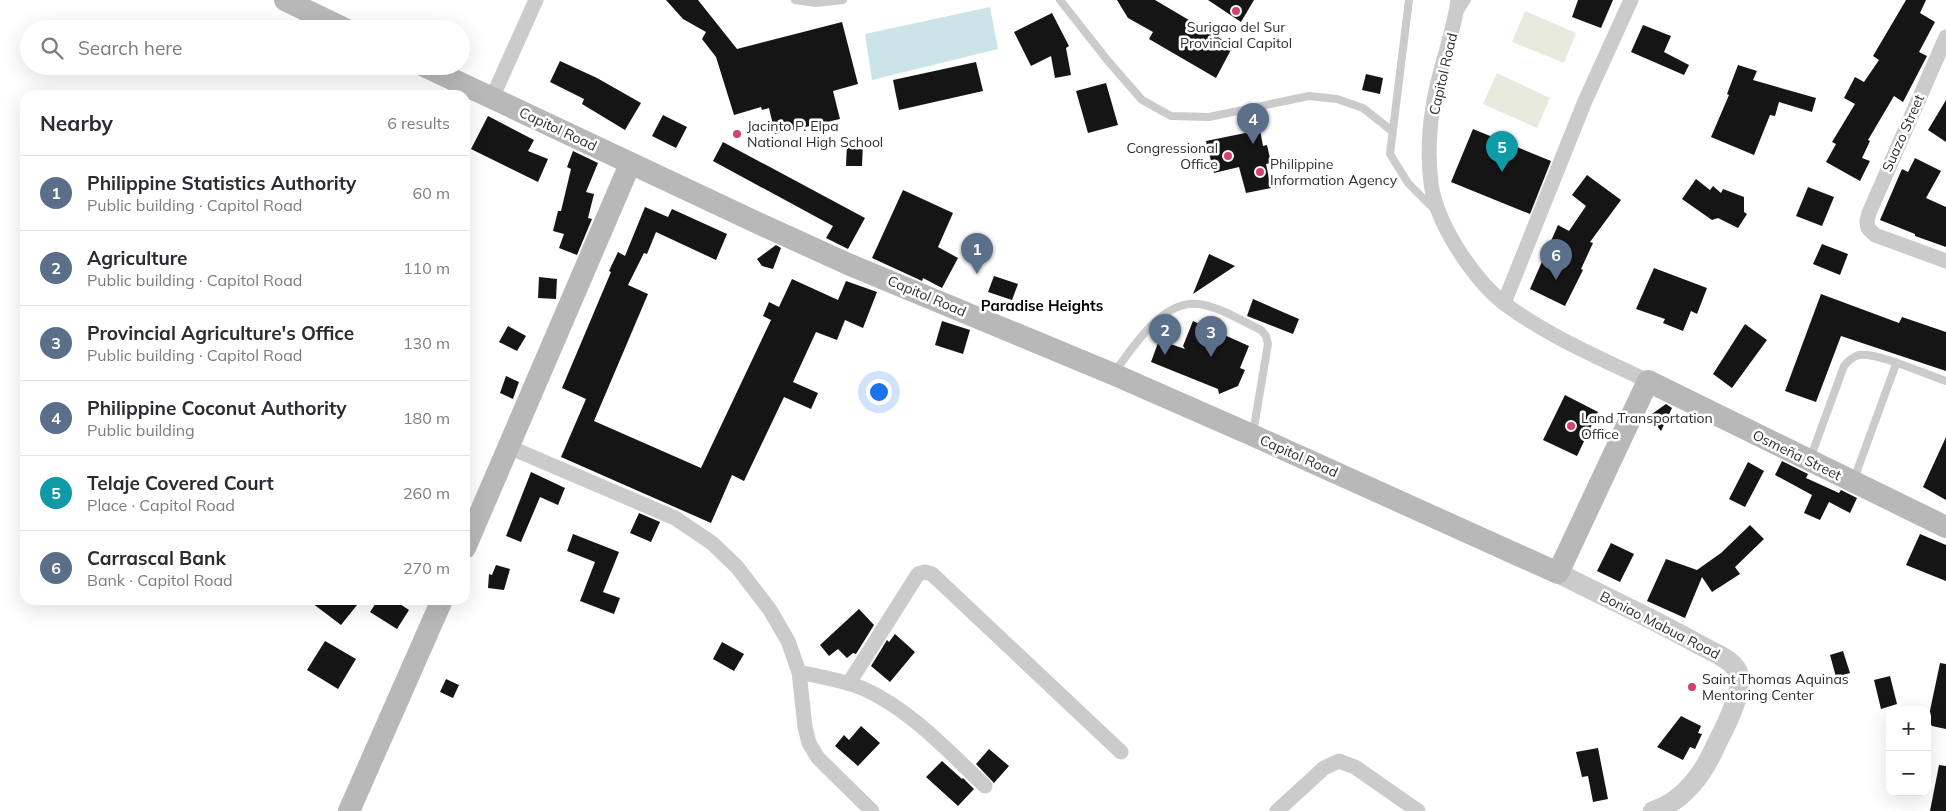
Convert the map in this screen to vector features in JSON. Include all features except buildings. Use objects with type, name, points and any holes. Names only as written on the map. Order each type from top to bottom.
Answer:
[{"type":"main road","points":[[285,0],[326,20]]},
{"type":"main road","name":"Capitol Road","points":[[443,75],[630,164],[848,264],[1113,374],[1558,573]]},
{"type":"main road","points":[[470,533],[509,447],[630,164]]},
{"type":"main road","points":[[1558,573],[1648,381]]},
{"type":"main road","name":"Osmeña Street","points":[[1648,381],[1946,527]]},
{"type":"main road","points":[[349,811],[440,605]]},
{"type":"street","points":[[492,98],[536,0]]},
{"type":"street","name":"Capitol Road","points":[[1458,0],[1456,18],[1433,107],[1430,149],[1431,184],[1439,213],[1471,271],[1504,303],[1551,334],[1648,381]]},
{"type":"street","points":[[1504,303],[1585,101],[1631,0]]},
{"type":"street","name":"Suazo Street","points":[[1946,37],[1867,221],[1870,231],[1875,236],[1946,261]]},
{"type":"street","points":[[509,447],[675,518],[712,543],[737,567],[770,610],[788,641],[799,672],[808,743],[818,758],[872,811]]},
{"type":"street","points":[[849,683],[918,574],[925,572],[932,574],[1121,752]]},
{"type":"street","name":"Boniao Mabua Road","points":[[1558,573],[1668,627],[1726,660],[1738,671],[1740,683],[1737,697],[1712,756],[1695,783],[1664,808],[1653,811]]},
{"type":"street","points":[[799,672],[849,683],[882,698],[904,713],[985,786]]},
{"type":"street","points":[[1277,811],[1324,768],[1340,761],[1355,767],[1418,811]]},
{"type":"lane","points":[[794,0],[816,3],[843,0]]},
{"type":"lane","points":[[1060,0],[1108,61],[1142,100],[1171,116],[1209,117],[1309,96],[1337,99],[1363,108],[1392,131]]},
{"type":"lane","points":[[1409,0],[1390,154],[1396,166],[1420,197],[1439,213]]},
{"type":"lane","points":[[1456,18],[1467,0]]},
{"type":"lane","points":[[1113,374],[1138,340],[1163,316],[1176,308],[1189,304],[1200,304],[1214,309],[1260,330],[1266,336],[1268,344],[1252,435]]},
{"type":"lane","points":[[1809,461],[1844,366],[1850,359],[1861,355],[1875,356],[1946,381]]},
{"type":"lane","points":[[1853,482],[1896,364]]},
{"type":"shaded area","points":[[1525,11],[1576,33],[1564,63],[1512,42]]},
{"type":"shaded area","points":[[1497,73],[1550,98],[1537,128],[1483,104]]},
{"type":"water","points":[[990,7],[998,49],[872,80],[865,34]]},
{"type":"place","name":"Surigao del Sur Provincial Capitol","points":[[1236,11]]},
{"type":"place","name":"Jacinto P. Elpa National High School","points":[[737,134]]},
{"type":"place","name":"Philippine Coconut Authority","points":[[1253,144]]},
{"type":"place","name":"Congressional Office","points":[[1228,156]]},
{"type":"place","name":"Philippine Information Agency","points":[[1260,172]]},
{"type":"place","name":"Telaje Covered Court","points":[[1502,172]]},
{"type":"place","name":"Philippine Statistics Authority","points":[[977,274]]},
{"type":"place","name":"Carrascal Bank","points":[[1556,280]]},
{"type":"place","name":"Agriculture","points":[[1165,355]]},
{"type":"place","name":"Provincial Agriculture's Office","points":[[1211,357]]},
{"type":"place","name":"Land Transportation Office","points":[[1571,426]]},
{"type":"place","name":"Saint Thomas Aquinas Mentoring Center","points":[[1692,687]]},
{"type":"district","name":"Paradise Heights","points":[[1042,306]]}]
